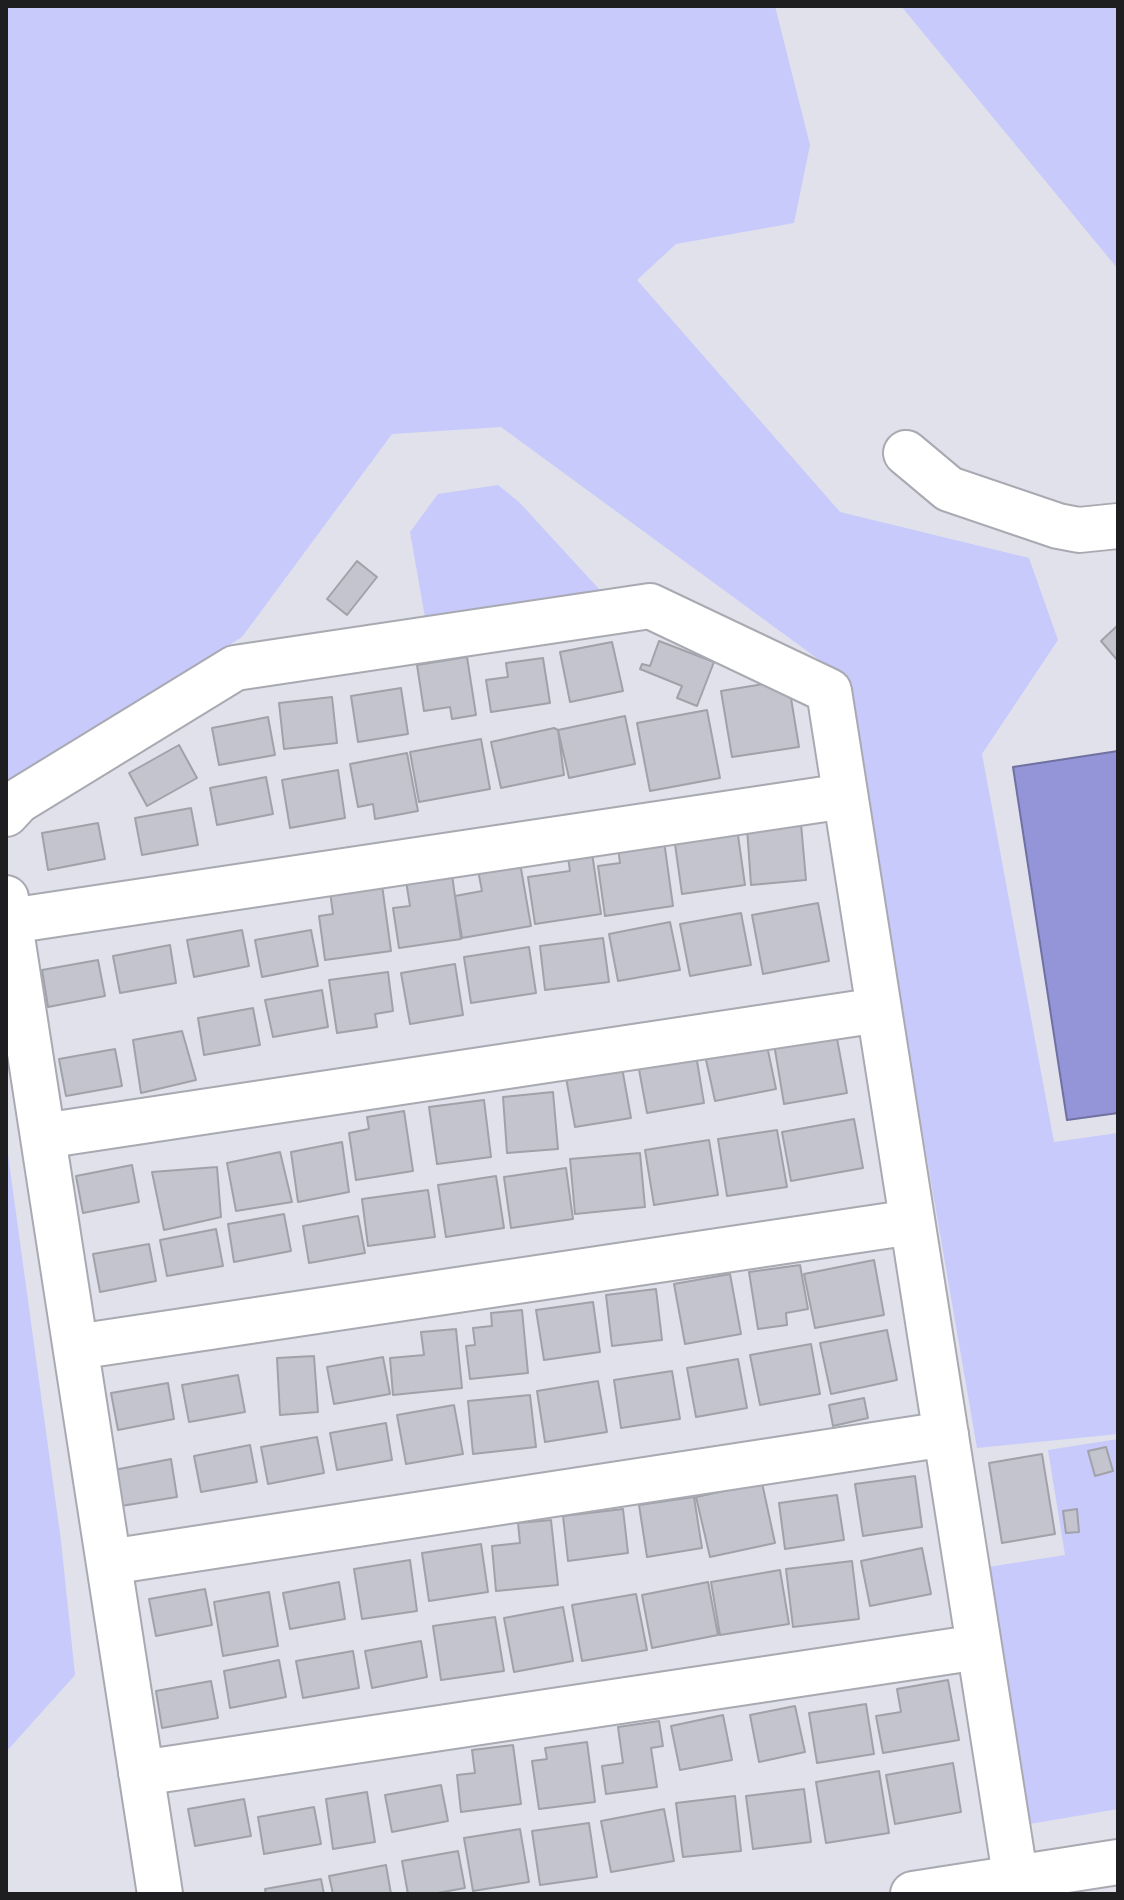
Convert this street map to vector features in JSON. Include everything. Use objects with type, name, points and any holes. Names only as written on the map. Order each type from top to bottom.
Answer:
[{"type":"street","points":[[906,453],[949,489],[1058,526],[1079,530],[1118,526]]},
{"type":"street","points":[[6,814],[18,801],[235,668],[650,606],[829,691],[1017,1886]]},
{"type":"street","points":[[160,1894],[8,910],[845,796]]},
{"type":"street","points":[[43,1136],[879,1010]]},
{"type":"street","points":[[76,1347],[912,1222]]},
{"type":"street","points":[[109,1562],[946,1434]]},
{"type":"street","points":[[141,1773],[979,1647]]},
{"type":"street","points":[[913,1894],[1017,1886],[1118,1862]]},
{"type":"shaded area","points":[[6,6],[775,6],[810,145],[794,223],[676,244],[637,280],[840,512],[1029,558],[1058,640],[982,754],[1054,1142],[1118,1133],[1118,1434],[977,1448],[844,678],[501,427],[392,434],[242,637],[14,778],[6,778]]},
{"type":"shaded area","points":[[901,6],[1118,6],[1118,269]]},
{"type":"shaded area","points":[[498,485],[519,502],[610,601],[426,623],[410,532],[438,494]]},
{"type":"shaded area","points":[[1118,751],[1118,1113],[1067,1120],[1013,767]]},
{"type":"shaded area","points":[[6,1140],[61,1541],[75,1675],[6,1752]]},
{"type":"shaded area","points":[[1118,1439],[1118,1809],[1029,1824],[988,1567],[1065,1555],[1048,1450]]},
{"type":"building","points":[[357,561],[377,577],[347,615],[327,599]]},
{"type":"building","points":[[1118,625],[1118,661],[1101,641]]},
{"type":"building","points":[[659,641],[714,662],[697,706],[677,698],[682,686],[640,669],[642,664],[650,666]]},
{"type":"building","points":[[612,642],[623,691],[570,702],[560,652]]},
{"type":"building","points":[[467,657],[476,715],[452,719],[450,707],[424,711],[417,665]]},
{"type":"building","points":[[543,658],[550,703],[491,712],[486,680],[508,677],[506,663]]},
{"type":"building","points":[[788,680],[799,747],[732,757],[721,691]]},
{"type":"building","points":[[401,688],[408,734],[358,742],[351,696]]},
{"type":"building","points":[[332,697],[337,743],[284,749],[279,703]]},
{"type":"building","points":[[707,710],[720,778],[650,791],[637,723]]},
{"type":"building","points":[[625,716],[635,764],[569,778],[558,730]]},
{"type":"building","points":[[268,717],[275,755],[219,765],[212,728]]},
{"type":"building","points":[[554,728],[558,730],[564,775],[501,788],[491,742]]},
{"type":"building","points":[[481,739],[490,789],[419,802],[410,752]]},
{"type":"building","points":[[179,745],[197,778],[147,806],[129,773]]},
{"type":"building","points":[[407,753],[418,811],[375,819],[373,804],[358,807],[350,764]]},
{"type":"building","points":[[338,770],[345,818],[290,828],[282,780]]},
{"type":"building","points":[[266,777],[273,814],[217,825],[210,788]]},
{"type":"building","points":[[191,808],[198,845],[142,855],[135,818]]},
{"type":"building","points":[[98,823],[105,859],[48,870],[42,833]]},
{"type":"building","points":[[801,824],[806,880],[751,885],[747,828]]},
{"type":"building","points":[[737,828],[745,885],[682,894],[674,837]]},
{"type":"building","points":[[664,841],[673,906],[605,916],[598,866],[620,863],[618,847]]},
{"type":"building","points":[[592,853],[601,914],[535,924],[528,877],[570,871],[568,857]]},
{"type":"building","points":[[520,863],[531,926],[462,938],[455,896],[482,891],[478,870]]},
{"type":"building","points":[[452,875],[461,939],[399,948],[393,908],[410,906],[406,881]]},
{"type":"building","points":[[382,885],[391,951],[325,960],[319,916],[333,914],[330,891]]},
{"type":"building","points":[[818,903],[829,961],[763,974],[752,915]]},
{"type":"building","points":[[741,913],[751,965],[690,976],[680,924]]},
{"type":"building","points":[[670,922],[680,970],[618,981],[609,934]]},
{"type":"building","points":[[242,930],[249,966],[194,977],[187,940]]},
{"type":"building","points":[[311,930],[318,966],[262,977],[255,940]]},
{"type":"building","points":[[603,938],[609,982],[545,990],[540,946]]},
{"type":"building","points":[[170,945],[176,983],[120,993],[113,956]]},
{"type":"building","points":[[529,947],[536,993],[471,1003],[464,957]]},
{"type":"building","points":[[98,960],[105,996],[48,1007],[42,970]]},
{"type":"building","points":[[455,964],[463,1015],[410,1024],[401,973]]},
{"type":"building","points":[[388,972],[393,1011],[375,1014],[377,1027],[337,1033],[329,980]]},
{"type":"building","points":[[322,990],[328,1027],[273,1037],[265,1000]]},
{"type":"building","points":[[253,1008],[260,1045],[204,1055],[198,1018]]},
{"type":"building","points":[[182,1031],[196,1080],[141,1093],[133,1040]]},
{"type":"building","points":[[836,1033],[847,1093],[784,1104],[774,1044]]},
{"type":"building","points":[[766,1041],[776,1089],[715,1101],[705,1055]]},
{"type":"building","points":[[115,1049],[122,1086],[66,1096],[59,1059]]},
{"type":"building","points":[[696,1055],[704,1103],[647,1113],[638,1064]]},
{"type":"building","points":[[621,1062],[631,1118],[575,1127],[565,1072]]},
{"type":"building","points":[[553,1092],[558,1149],[507,1153],[503,1097]]},
{"type":"building","points":[[484,1100],[491,1157],[437,1164],[429,1107]]},
{"type":"building","points":[[404,1111],[413,1171],[356,1180],[349,1133],[369,1129],[367,1117]]},
{"type":"building","points":[[854,1119],[863,1168],[791,1181],[782,1132]]},
{"type":"building","points":[[777,1130],[787,1187],[727,1196],[718,1139]]},
{"type":"building","points":[[709,1140],[718,1195],[654,1205],[645,1150]]},
{"type":"building","points":[[342,1142],[349,1192],[298,1202],[291,1152]]},
{"type":"building","points":[[280,1152],[292,1202],[236,1211],[227,1163]]},
{"type":"building","points":[[640,1153],[645,1207],[575,1214],[570,1159]]},
{"type":"building","points":[[132,1165],[139,1202],[83,1213],[76,1176]]},
{"type":"building","points":[[217,1167],[221,1217],[164,1230],[152,1172]]},
{"type":"building","points":[[566,1168],[573,1219],[511,1228],[504,1177]]},
{"type":"building","points":[[496,1176],[504,1228],[446,1237],[438,1185]]},
{"type":"building","points":[[428,1190],[435,1237],[368,1246],[362,1199]]},
{"type":"building","points":[[284,1214],[291,1251],[234,1262],[228,1224]]},
{"type":"building","points":[[358,1216],[365,1253],[309,1263],[303,1226]]},
{"type":"building","points":[[216,1229],[223,1266],[167,1276],[160,1240]]},
{"type":"building","points":[[149,1244],[156,1281],[100,1292],[93,1254]]},
{"type":"building","points":[[874,1260],[884,1315],[815,1328],[804,1274]]},
{"type":"building","points":[[800,1265],[808,1309],[786,1313],[787,1325],[758,1329],[749,1272]]},
{"type":"building","points":[[730,1274],[741,1334],[685,1344],[674,1284]]},
{"type":"building","points":[[656,1289],[662,1340],[612,1346],[606,1295]]},
{"type":"building","points":[[593,1302],[600,1352],[544,1360],[536,1310]]},
{"type":"building","points":[[522,1310],[528,1373],[470,1379],[466,1346],[475,1345],[473,1328],[492,1326],[491,1313]]},
{"type":"building","points":[[456,1329],[462,1388],[393,1395],[390,1358],[424,1355],[421,1332]]},
{"type":"building","points":[[887,1330],[897,1380],[831,1394],[820,1343]]},
{"type":"building","points":[[811,1344],[820,1394],[760,1405],[750,1355]]},
{"type":"building","points":[[314,1356],[318,1412],[280,1415],[277,1358]]},
{"type":"building","points":[[383,1357],[390,1394],[334,1404],[327,1367]]},
{"type":"building","points":[[738,1359],[747,1408],[696,1417],[687,1368]]},
{"type":"building","points":[[672,1371],[680,1419],[621,1428],[614,1380]]},
{"type":"building","points":[[238,1375],[245,1412],[189,1422],[182,1385]]},
{"type":"building","points":[[598,1381],[607,1432],[545,1442],[537,1391]]},
{"type":"building","points":[[168,1383],[174,1419],[118,1430],[111,1393]]},
{"type":"building","points":[[530,1395],[536,1447],[473,1454],[468,1401]]},
{"type":"building","points":[[864,1398],[868,1418],[833,1426],[829,1405]]},
{"type":"building","points":[[454,1405],[463,1454],[406,1464],[397,1415]]},
{"type":"building","points":[[386,1423],[392,1460],[337,1470],[330,1433]]},
{"type":"building","points":[[317,1437],[324,1473],[268,1484],[261,1447]]},
{"type":"building","points":[[250,1445],[257,1482],[201,1492],[194,1456]]},
{"type":"building","points":[[1106,1447],[1113,1471],[1095,1476],[1088,1451]]},
{"type":"building","points":[[1042,1454],[1055,1534],[1002,1543],[989,1463]]},
{"type":"building","points":[[171,1459],[177,1497],[121,1506],[114,1470]]},
{"type":"building","points":[[915,1476],[922,1527],[863,1536],[855,1484]]},
{"type":"building","points":[[762,1483],[775,1543],[710,1557],[696,1497]]},
{"type":"building","points":[[837,1495],[844,1540],[785,1549],[779,1503]]},
{"type":"building","points":[[694,1497],[702,1548],[647,1557],[639,1505]]},
{"type":"building","points":[[623,1509],[628,1553],[568,1561],[563,1516]]},
{"type":"building","points":[[1077,1509],[1079,1532],[1066,1533],[1063,1511]]},
{"type":"building","points":[[551,1520],[558,1585],[496,1591],[492,1546],[520,1543],[518,1523]]},
{"type":"building","points":[[481,1544],[488,1592],[429,1601],[422,1553]]},
{"type":"building","points":[[922,1548],[931,1594],[870,1606],[861,1561]]},
{"type":"building","points":[[410,1560],[417,1611],[362,1619],[354,1569]]},
{"type":"building","points":[[852,1561],[859,1619],[793,1627],[786,1569]]},
{"type":"building","points":[[780,1570],[789,1624],[720,1635],[711,1582]]},
{"type":"building","points":[[339,1582],[345,1619],[290,1629],[283,1593]]},
{"type":"building","points":[[708,1582],[718,1635],[652,1648],[642,1595]]},
{"type":"building","points":[[205,1589],[212,1625],[156,1636],[149,1599]]},
{"type":"building","points":[[269,1592],[278,1646],[223,1656],[214,1602]]},
{"type":"building","points":[[636,1594],[647,1650],[582,1661],[572,1605]]},
{"type":"building","points":[[563,1607],[573,1661],[514,1672],[504,1618]]},
{"type":"building","points":[[495,1617],[504,1671],[441,1680],[433,1626]]},
{"type":"building","points":[[421,1641],[427,1677],[372,1688],[365,1651]]},
{"type":"building","points":[[353,1651],[359,1688],[303,1698],[296,1661]]},
{"type":"building","points":[[279,1660],[286,1697],[230,1708],[224,1671]]},
{"type":"building","points":[[948,1680],[959,1740],[883,1753],[876,1716],[901,1712],[897,1689]]},
{"type":"building","points":[[211,1681],[218,1718],[162,1728],[156,1691]]},
{"type":"building","points":[[866,1704],[874,1754],[817,1763],[809,1713]]},
{"type":"building","points":[[795,1706],[805,1752],[759,1762],[750,1715]]},
{"type":"building","points":[[723,1715],[732,1760],[680,1770],[671,1726]]},
{"type":"building","points":[[659,1721],[663,1746],[651,1748],[657,1787],[606,1794],[602,1766],[623,1763],[618,1727]]},
{"type":"building","points":[[587,1742],[595,1802],[539,1809],[532,1761],[547,1759],[545,1748]]},
{"type":"building","points":[[513,1745],[521,1804],[461,1812],[457,1775],[475,1773],[472,1750]]},
{"type":"building","points":[[953,1763],[961,1812],[895,1824],[886,1775]]},
{"type":"building","points":[[879,1771],[889,1833],[826,1843],[816,1782]]},
{"type":"building","points":[[441,1785],[448,1821],[392,1832],[385,1795]]},
{"type":"building","points":[[804,1789],[811,1842],[753,1849],[746,1796]]},
{"type":"building","points":[[367,1792],[375,1842],[333,1849],[326,1799]]},
{"type":"building","points":[[735,1796],[741,1851],[683,1857],[676,1803]]},
{"type":"building","points":[[244,1799],[251,1836],[195,1846],[188,1809]]},
{"type":"building","points":[[314,1807],[321,1844],[264,1854],[258,1817]]},
{"type":"building","points":[[664,1809],[674,1861],[611,1872],[601,1821]]},
{"type":"building","points":[[589,1823],[597,1877],[540,1885],[532,1831]]},
{"type":"building","points":[[520,1829],[529,1882],[473,1891],[464,1838]]},
{"type":"building","points":[[458,1851],[465,1888],[432,1894],[408,1894],[402,1861]]},
{"type":"building","points":[[386,1865],[391,1894],[333,1894],[329,1876]]},
{"type":"building","points":[[321,1879],[324,1894],[266,1894],[265,1889]]}]
